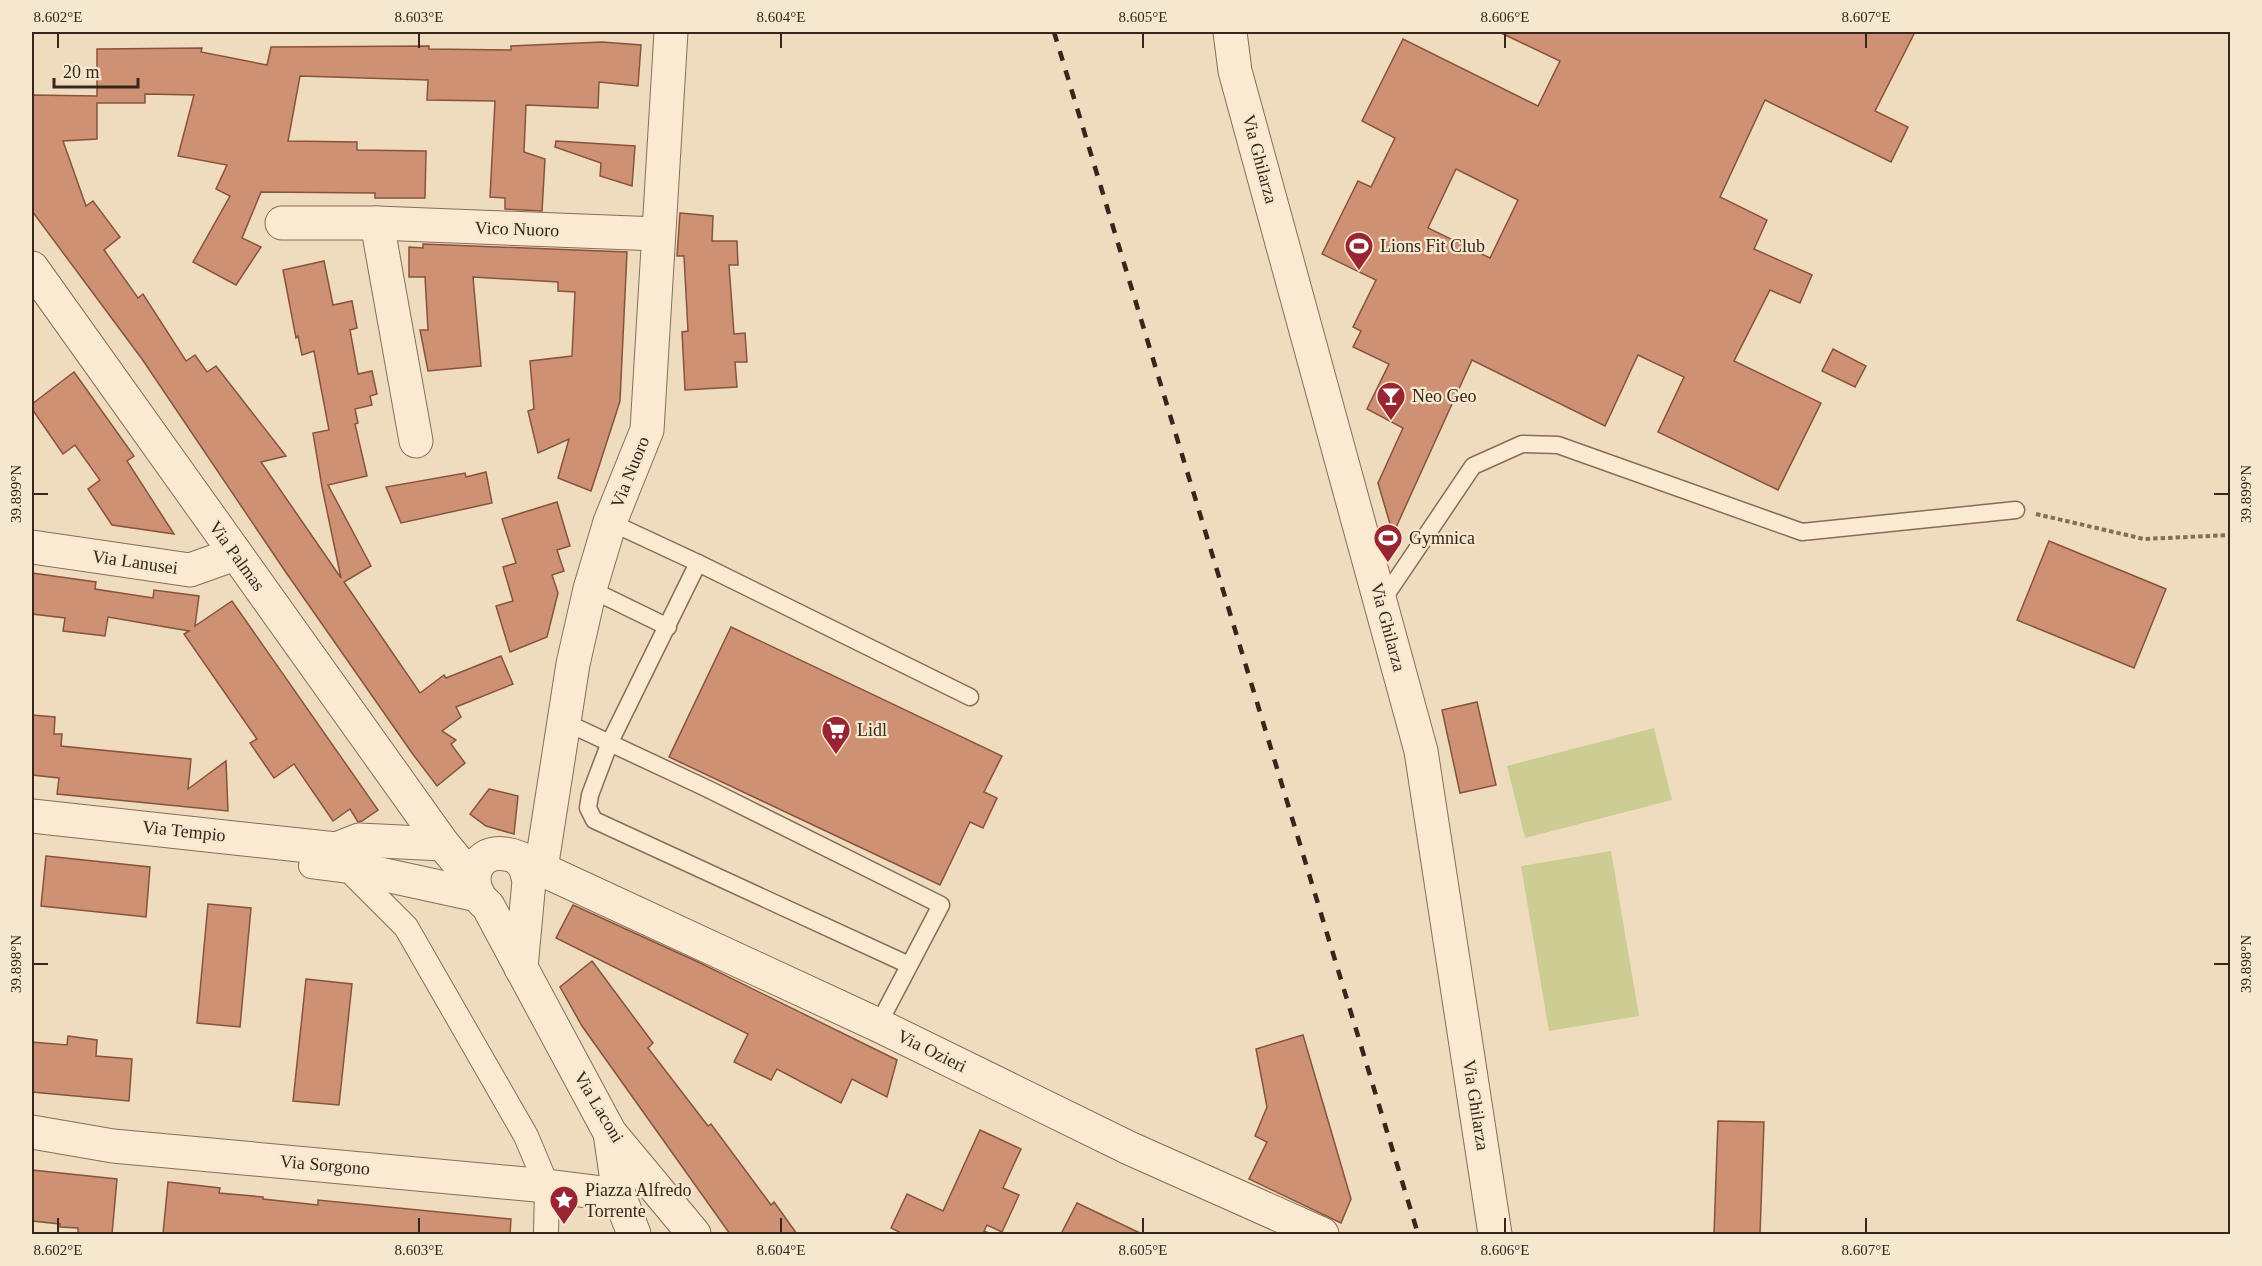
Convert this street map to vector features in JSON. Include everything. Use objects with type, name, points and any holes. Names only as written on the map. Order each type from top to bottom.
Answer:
[{"type":"street","name":"Via Nuoro","points":[[505,879],[565,722],[573,664],[590,589],[610,522],[647,430],[671,32]]},
{"type":"street","name":"Via Ghilarza","points":[[1230,32],[1235,71],[1382,601],[1421,751],[1495,1234]]},
{"type":"street","name":"Vico Nuoro","points":[[282,223],[658,234]]},
{"type":"street","points":[[377,224],[417,441]]},
{"type":"street","name":"Via Palmas","points":[[32,268],[443,844]]},
{"type":"street","name":"Via Lanusei","points":[[32,547],[190,570],[235,554]]},
{"type":"street","name":"Via Tempio","points":[[32,816],[326,847],[359,840],[443,844]]},
{"type":"street","points":[[443,844],[505,879]]},
{"type":"street","points":[[326,847],[310,866],[350,871],[406,927],[526,1136],[547,1186],[546,1234]]},
{"type":"street","name":"Via Tempio","points":[[326,847],[376,873],[505,879]]},
{"type":"street","name":"Via Laconi","points":[[505,879],[521,968],[610,1133],[694,1234]]},
{"type":"street","name":"Via Ozieri","points":[[505,879],[878,1025],[1129,1148],[1322,1234]]},
{"type":"street","name":"Via Sorgono","points":[[32,1132],[113,1146],[547,1186],[619,1195]]},
{"type":"street","points":[[610,1133],[619,1195],[634,1234]]},
{"type":"lane","points":[[1382,601],[1473,466],[1521,444],[1558,445],[1802,532],[2016,510]]},
{"type":"lane","points":[[610,522],[970,697]]},
{"type":"lane","points":[[698,563],[610,742],[590,795],[588,808],[594,820],[909,965]]},
{"type":"lane","points":[[590,589],[668,627]]},
{"type":"lane","points":[[565,722],[941,905],[878,1025]]},
{"type":"path","points":[[2016,510],[2144,539],[2230,535]]},
{"type":"green space","points":[[1654,728],[1672,800],[1525,838],[1507,766]]},
{"type":"green space","points":[[1611,851],[1639,1016],[1549,1031],[1521,866]]},
{"type":"building","points":[[1499,32],[1915,32],[1875,111],[1908,127],[1891,162],[1765,100],[1720,197],[1767,220],[1754,249],[1812,275],[1800,303],[1770,290],[1734,361],[1821,403],[1778,490],[1658,432],[1684,377],[1638,355],[1605,426],[1472,360],[1393,534],[1378,483],[1403,428],[1367,409],[1389,364],[1353,347],[1361,331],[1353,327],[1376,280],[1322,254],[1358,181],[1371,187],[1395,138],[1362,121],[1403,39],[1538,106],[1560,61]],"holes":[[[1456,169],[1518,200],[1490,258],[1428,228]]]},
{"type":"building","points":[[602,42],[641,45],[638,86],[599,82],[598,108],[526,105],[524,152],[545,159],[542,211],[505,209],[505,198],[490,197],[495,101],[427,100],[428,80],[300,76],[288,141],[357,142],[357,150],[426,151],[425,198],[375,198],[375,193],[261,192],[242,238],[261,247],[236,285],[193,262],[230,196],[216,189],[227,165],[178,156],[194,95],[145,94],[145,103],[97,103],[97,139],[63,141],[86,206],[93,201],[120,237],[104,250],[138,298],[143,294],[186,361],[195,355],[207,372],[216,366],[286,456],[261,462],[341,578],[313,433],[329,430],[314,351],[302,355],[298,336],[296,338],[283,270],[324,261],[333,305],[352,301],[357,328],[350,330],[358,374],[372,371],[377,394],[370,396],[372,405],[355,409],[358,423],[355,424],[367,476],[328,485],[371,566],[344,582],[420,693],[444,675],[446,678],[501,656],[513,684],[456,707],[461,717],[442,731],[456,740],[451,744],[465,763],[437,786],[285,571],[142,359],[32,211],[32,95],[97,96],[97,49],[202,48],[201,52],[267,65],[271,47],[429,46],[429,49],[511,50],[511,46]]},
{"type":"building","points":[[556,141],[635,146],[632,186],[600,176],[601,163],[555,147]]},
{"type":"building","points":[[680,213],[713,216],[712,241],[737,241],[738,265],[729,265],[734,334],[745,333],[747,362],[735,362],[737,387],[685,390],[682,332],[688,331],[684,256],[677,256]]},
{"type":"building","points":[[423,244],[627,252],[620,401],[591,491],[558,478],[569,439],[538,453],[528,411],[534,409],[530,361],[572,356],[575,292],[558,291],[558,282],[473,277],[481,366],[428,371],[420,330],[428,330],[425,277],[409,277],[409,247],[423,248]]},
{"type":"building","points":[[1833,349],[1866,366],[1855,387],[1822,371]]},
{"type":"building","points":[[74,372],[134,456],[127,461],[174,534],[112,525],[88,489],[100,480],[75,445],[63,454],[32,409],[32,404]]},
{"type":"building","points":[[486,472],[492,503],[401,523],[386,487],[465,473],[466,477]]},
{"type":"building","points":[[557,502],[570,546],[557,550],[564,571],[552,575],[558,593],[547,637],[510,652],[496,606],[513,601],[503,567],[516,563],[502,519]]},
{"type":"building","points":[[2049,541],[2166,589],[2134,668],[2017,620]]},
{"type":"building","points":[[32,573],[96,582],[95,589],[153,598],[154,590],[199,596],[195,626],[232,601],[378,810],[358,822],[350,809],[333,821],[294,764],[274,778],[250,743],[257,739],[184,634],[189,631],[108,617],[105,636],[63,631],[65,618],[32,614]]},
{"type":"building","name":"Lidl","points":[[731,627],[1002,756],[984,792],[997,798],[983,828],[970,822],[940,885],[669,757]]},
{"type":"building","points":[[1477,702],[1496,785],[1460,793],[1442,710]]},
{"type":"building","points":[[32,715],[55,717],[54,734],[62,734],[61,746],[191,759],[188,789],[226,761],[228,811],[57,794],[59,778],[32,775]]},
{"type":"building","points":[[489,789],[518,796],[514,834],[486,826],[470,814]]},
{"type":"building","points":[[46,856],[150,867],[146,917],[41,906]]},
{"type":"building","points":[[208,904],[251,908],[240,1027],[197,1023]]},
{"type":"building","points":[[573,905],[698,962],[897,1060],[887,1097],[852,1079],[841,1103],[777,1069],[771,1080],[734,1062],[748,1034],[556,938]]},
{"type":"building","points":[[592,961],[653,1043],[648,1048],[708,1126],[711,1124],[771,1205],[774,1202],[797,1234],[730,1234],[582,1026],[560,987]]},
{"type":"building","points":[[306,979],[352,984],[339,1105],[293,1101]]},
{"type":"building","points":[[1303,1035],[1351,1199],[1341,1223],[1249,1179],[1267,1142],[1255,1136],[1267,1107],[1256,1049]]},
{"type":"building","points":[[68,1036],[97,1040],[96,1056],[132,1059],[129,1101],[32,1092],[32,1042],[67,1045]]},
{"type":"building","points":[[1718,1121],[1764,1122],[1760,1234],[1714,1234]]},
{"type":"building","points":[[980,1130],[1021,1149],[1003,1188],[1019,1195],[1002,1232],[987,1225],[984,1231],[991,1234],[903,1234],[891,1228],[907,1194],[943,1211]]},
{"type":"building","points":[[32,1170],[117,1179],[112,1234],[78,1234],[78,1228],[32,1221]]},
{"type":"building","points":[[168,1182],[220,1188],[219,1193],[318,1205],[318,1200],[511,1219],[510,1234],[163,1234]]},
{"type":"building","points":[[1077,1203],[1142,1234],[1061,1234]]},
{"type":"railway","points":[[1054,32],[1418,1234]]},
{"type":"place","name":"Lions Fit Club","points":[[1359,272]]},
{"type":"place","name":"Neo Geo","points":[[1391,422]]},
{"type":"place","name":"Gymnica","points":[[1388,564]]},
{"type":"place","name":"Lidl","points":[[836,756]]},
{"type":"place","name":"Piazza Alfredo Torrente","points":[[564,1226]]}]
